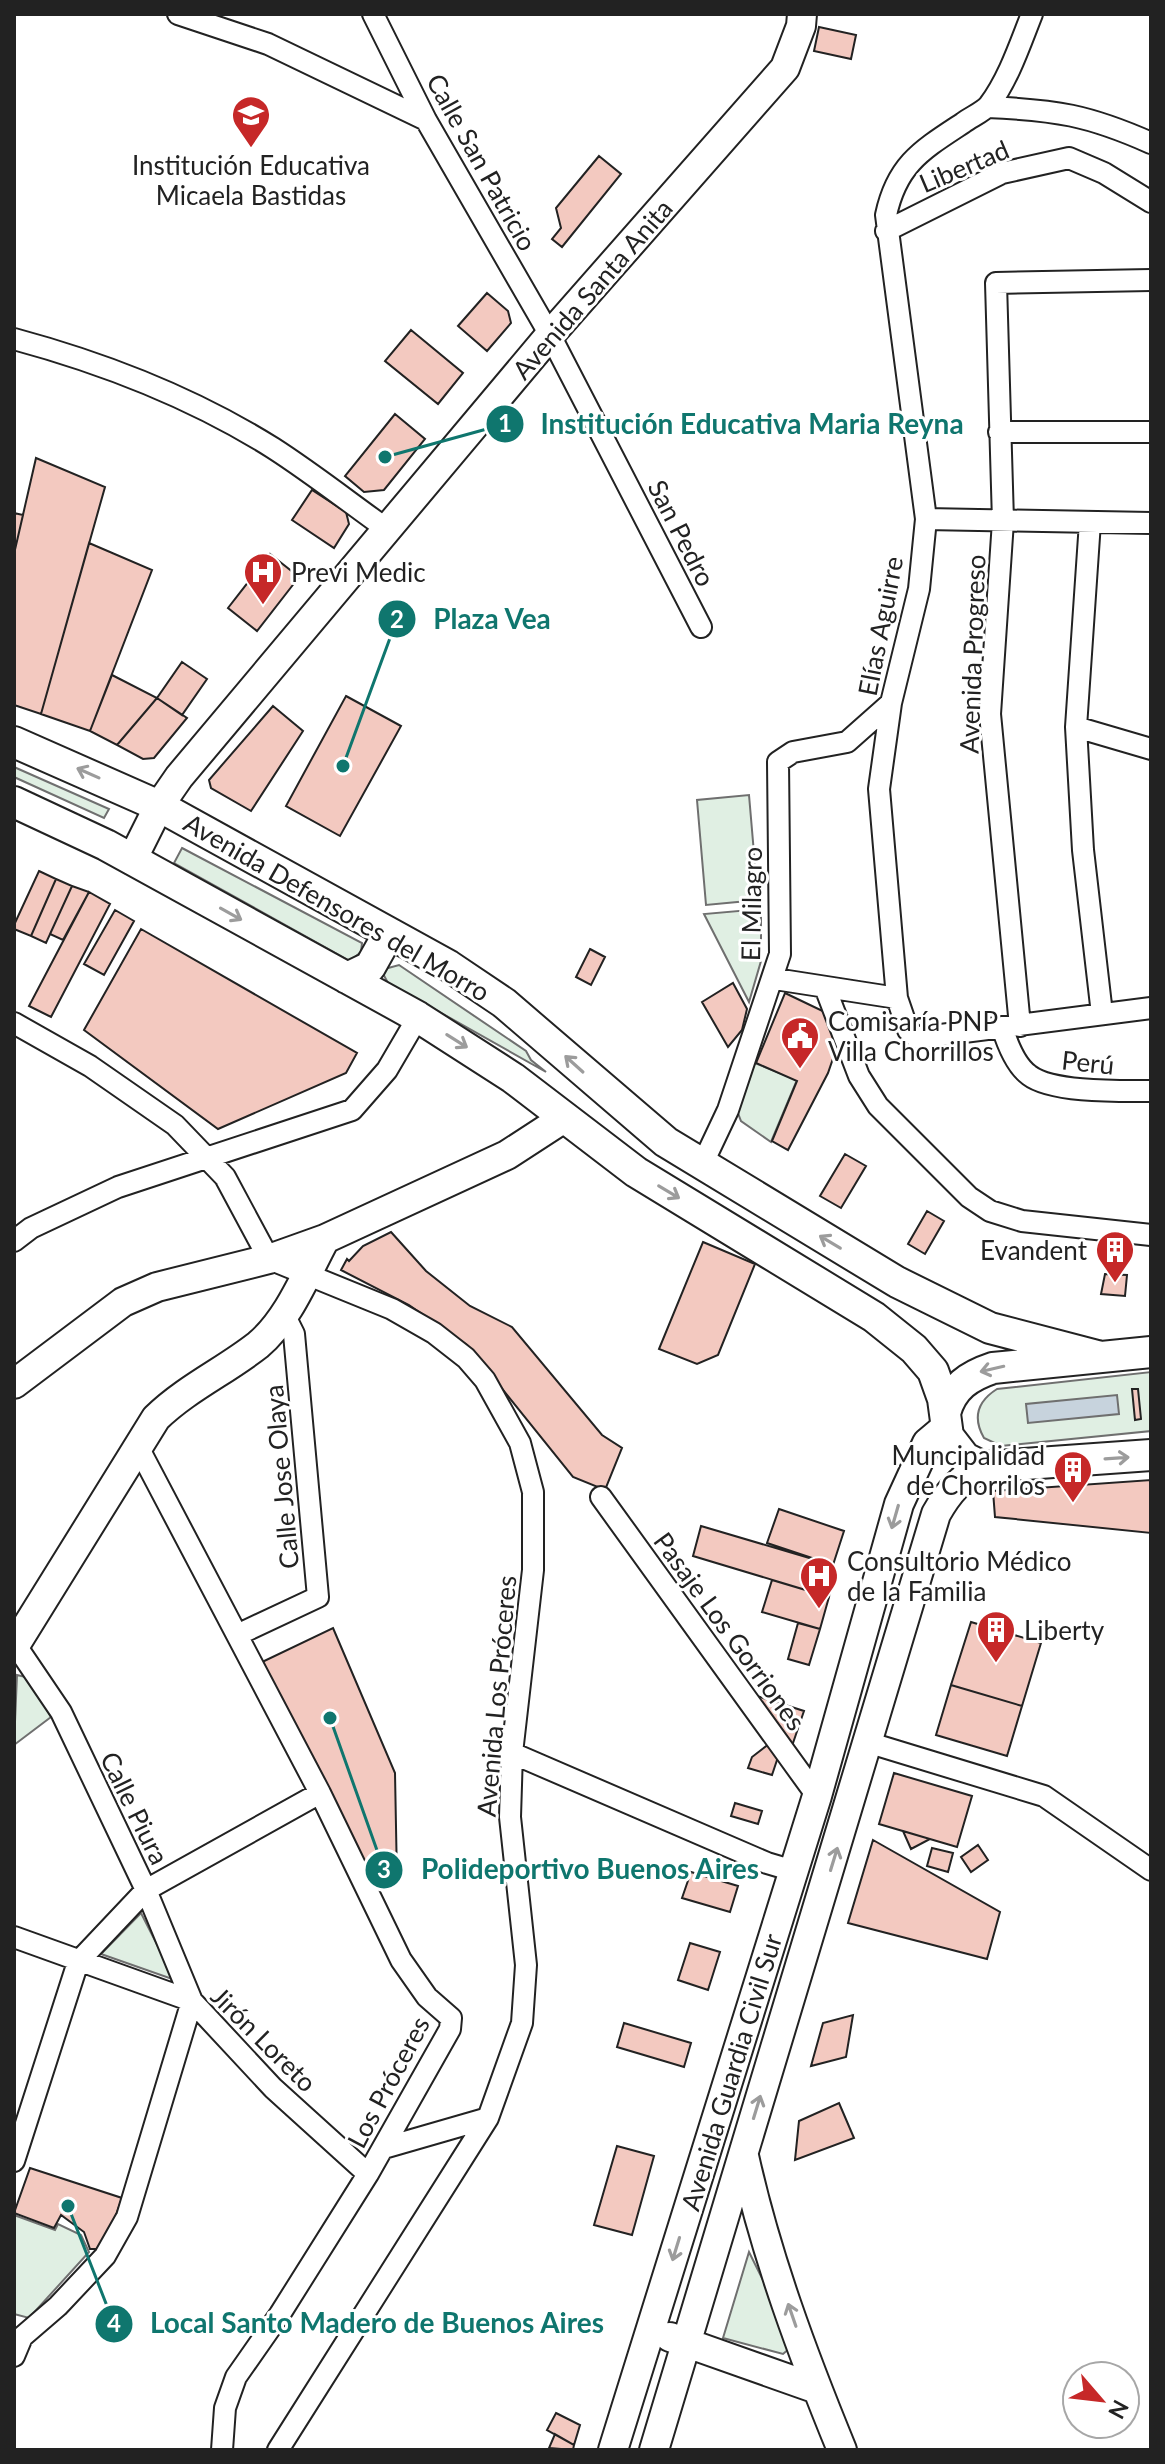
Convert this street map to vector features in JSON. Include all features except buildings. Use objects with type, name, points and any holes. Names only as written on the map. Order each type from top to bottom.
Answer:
[{"type":"main road","name":"Avenida Santa Anita","points":[[132,860],[159,806],[550,335],[785,68],[801,26],[802,14]]},
{"type":"main road","name":"Avenida Defensores del Morro","points":[[14,742],[159,806],[449,966],[504,1003],[633,1116],[702,1165],[897,1282],[958,1314],[1021,1338],[1097,1356]]},
{"type":"main road","points":[[14,802],[132,860],[418,1017],[501,1070],[636,1172],[803,1272],[895,1332],[933,1371],[954,1447],[965,1458],[983,1467],[1151,1455]]},
{"type":"main road","points":[[347,978],[370,967],[389,933]]},
{"type":"main road","points":[[14,1384],[123,1302],[157,1287],[269,1259],[325,1239],[507,1155],[564,1118]]},
{"type":"main road","points":[[15,1645],[156,1418],[181,1395],[257,1346],[284,1314],[325,1239]]},
{"type":"main road","name":"Avenida Defensores del Morro","points":[[946,1420],[958,1387],[972,1375],[993,1368],[1151,1352]]},
{"type":"main road","name":"Avenida Guardia Civil Sur","points":[[613,2450],[817,1796],[899,1504],[927,1443],[946,1420]]},
{"type":"main road","name":"Avenida Guardia Civil Sur","points":[[654,2450],[870,1743],[936,1514],[949,1491],[963,1477],[983,1467]]},
{"type":"main road","points":[[743,2151],[756,2212],[817,2389],[842,2450]]},
{"type":"main road","points":[[650,2330],[817,2389]]},
{"type":"street","points":[[178,14],[268,44],[426,120]]},
{"type":"street","name":"Calle San Patricio","points":[[373,14],[426,120],[550,335]]},
{"type":"street","points":[[1032,14],[1016,56],[987,107],[1059,111],[1090,117],[1151,143]]},
{"type":"street","name":"Elías Aguirre","points":[[987,107],[925,148],[897,177],[890,196],[886,231],[926,519],[919,589],[891,703],[879,789],[897,998],[908,1030],[917,1038],[1011,1026]]},
{"type":"street","name":"Libertad","points":[[886,231],[1002,173],[1069,158],[1104,173],[1151,202]]},
{"type":"street","name":"Avenida Progreso","points":[[1011,1026],[990,714],[1003,521],[996,283],[1151,280]]},
{"type":"street","name":"San Pedro","points":[[550,335],[701,627]]},
{"type":"street","points":[[14,339],[66,353],[198,407],[273,448],[388,530]]},
{"type":"street","points":[[999,432],[1151,432]]},
{"type":"street","points":[[926,519],[1151,523]]},
{"type":"street","points":[[1090,522],[1076,727],[1083,850],[1102,1014]]},
{"type":"street","name":"El Milagro","points":[[702,1165],[728,1110],[775,979],[780,954],[778,762],[793,752],[847,742],[891,703]]},
{"type":"street","points":[[1076,727],[1151,749]]},
{"type":"street","points":[[775,979],[826,990],[897,998]]},
{"type":"street","points":[[826,990],[859,1076],[878,1106],[969,1197],[990,1211],[1022,1221],[1151,1235]]},
{"type":"street","points":[[1011,1026],[1151,1008]]},
{"type":"street","points":[[14,1241],[31,1228],[118,1187],[211,1159],[352,1110],[387,1070],[418,1017]]},
{"type":"street","points":[[14,1023],[102,1074],[175,1125],[211,1159],[232,1189],[269,1259]]},
{"type":"street","name":"Perú","points":[[1011,1026],[1008,1045],[1028,1075],[1046,1084],[1151,1091]]},
{"type":"street","name":"Avenida Los Próceres","points":[[269,1259],[392,1309],[434,1333],[466,1358],[485,1380],[520,1443],[533,1492],[533,1570],[512,1753],[510,1817],[526,1965],[526,1997],[515,2047],[488,2118],[278,2450]]},
{"type":"street","name":"Calle Jose Olaya","points":[[237,1635],[318,1597],[294,1334],[284,1314]]},
{"type":"street","name":"Los Próceres","points":[[137,1445],[320,1793],[412,1980],[451,2018],[450,2029],[384,2148],[280,2314],[236,2377],[225,2408],[222,2450]]},
{"type":"street","name":"Pasaje Los Gorriones","points":[[601,1497],[817,1796]]},
{"type":"street","name":"Calle Piura","points":[[15,1645],[61,1712],[146,1890],[192,2001]]},
{"type":"street","points":[[870,1743],[1044,1796],[1151,1870]]},
{"type":"street","points":[[512,1753],[767,1863],[794,1871]]},
{"type":"street","points":[[14,2161],[78,1962],[146,1890],[320,1793]]},
{"type":"street","name":"Jirón Loreto","points":[[14,1937],[192,2001],[273,2088],[368,2174]]},
{"type":"street","points":[[17,2342],[58,2306],[105,2256],[127,2217],[192,2001]]},
{"type":"street","points":[[384,2148],[488,2118]]},
{"type":"green space","points":[[14,767],[109,809],[104,818],[14,777]]},
{"type":"green space","points":[[749,795],[758,900],[706,905],[697,800]]},
{"type":"green space","points":[[182,848],[362,943],[361,952],[350,961],[174,863]]},
{"type":"green space","points":[[761,909],[761,961],[749,1002],[704,914]]},
{"type":"green space","points":[[399,965],[526,1051],[531,1060],[546,1072],[388,983],[381,970]]},
{"type":"green space","points":[[755,1063],[797,1080],[771,1142],[741,1121],[736,1108]]},
{"type":"green space","points":[[1151,1372],[1151,1431],[1001,1446],[984,1438],[980,1430],[978,1416],[981,1404],[997,1389]]},
{"type":"green space","points":[[17,1675],[30,1678],[51,1717],[14,1745]]},
{"type":"green space","points":[[141,1913],[175,1980],[101,1954]]},
{"type":"green space","points":[[14,2215],[55,2230],[58,2224],[81,2235],[89,2252],[29,2318],[14,2314]]},
{"type":"green space","points":[[749,2252],[790,2335],[790,2348],[783,2354],[723,2338]]},
{"type":"shaded area","points":[[1117,1395],[1119,1414],[1028,1423],[1026,1404]]},
{"type":"place","name":"Institución Educativa Micaela Bastidas","points":[[251,149]]},
{"type":"place","name":"Institución Educativa Maria Reyna","points":[[385,457]]},
{"type":"place","name":"Previ Medic","points":[[263,606]]},
{"type":"place","name":"Plaza Vea","points":[[343,766]]},
{"type":"place","name":"Comisaría PNP Villa Chorrillos","points":[[800,1070]]},
{"type":"place","name":"Evandent","points":[[1115,1284]]},
{"type":"place","name":"Muncipalidad de Chorrilos","points":[[1073,1504]]},
{"type":"place","name":"Consultorio Médico de la Familia","points":[[819,1610]]},
{"type":"place","name":"Liberty","points":[[996,1664]]},
{"type":"place","name":"Polideportivo Buenos Aires","points":[[330,1718]]},
{"type":"place","name":"Local Santo Madero de Buenos Aires","points":[[68,2206]]}]
